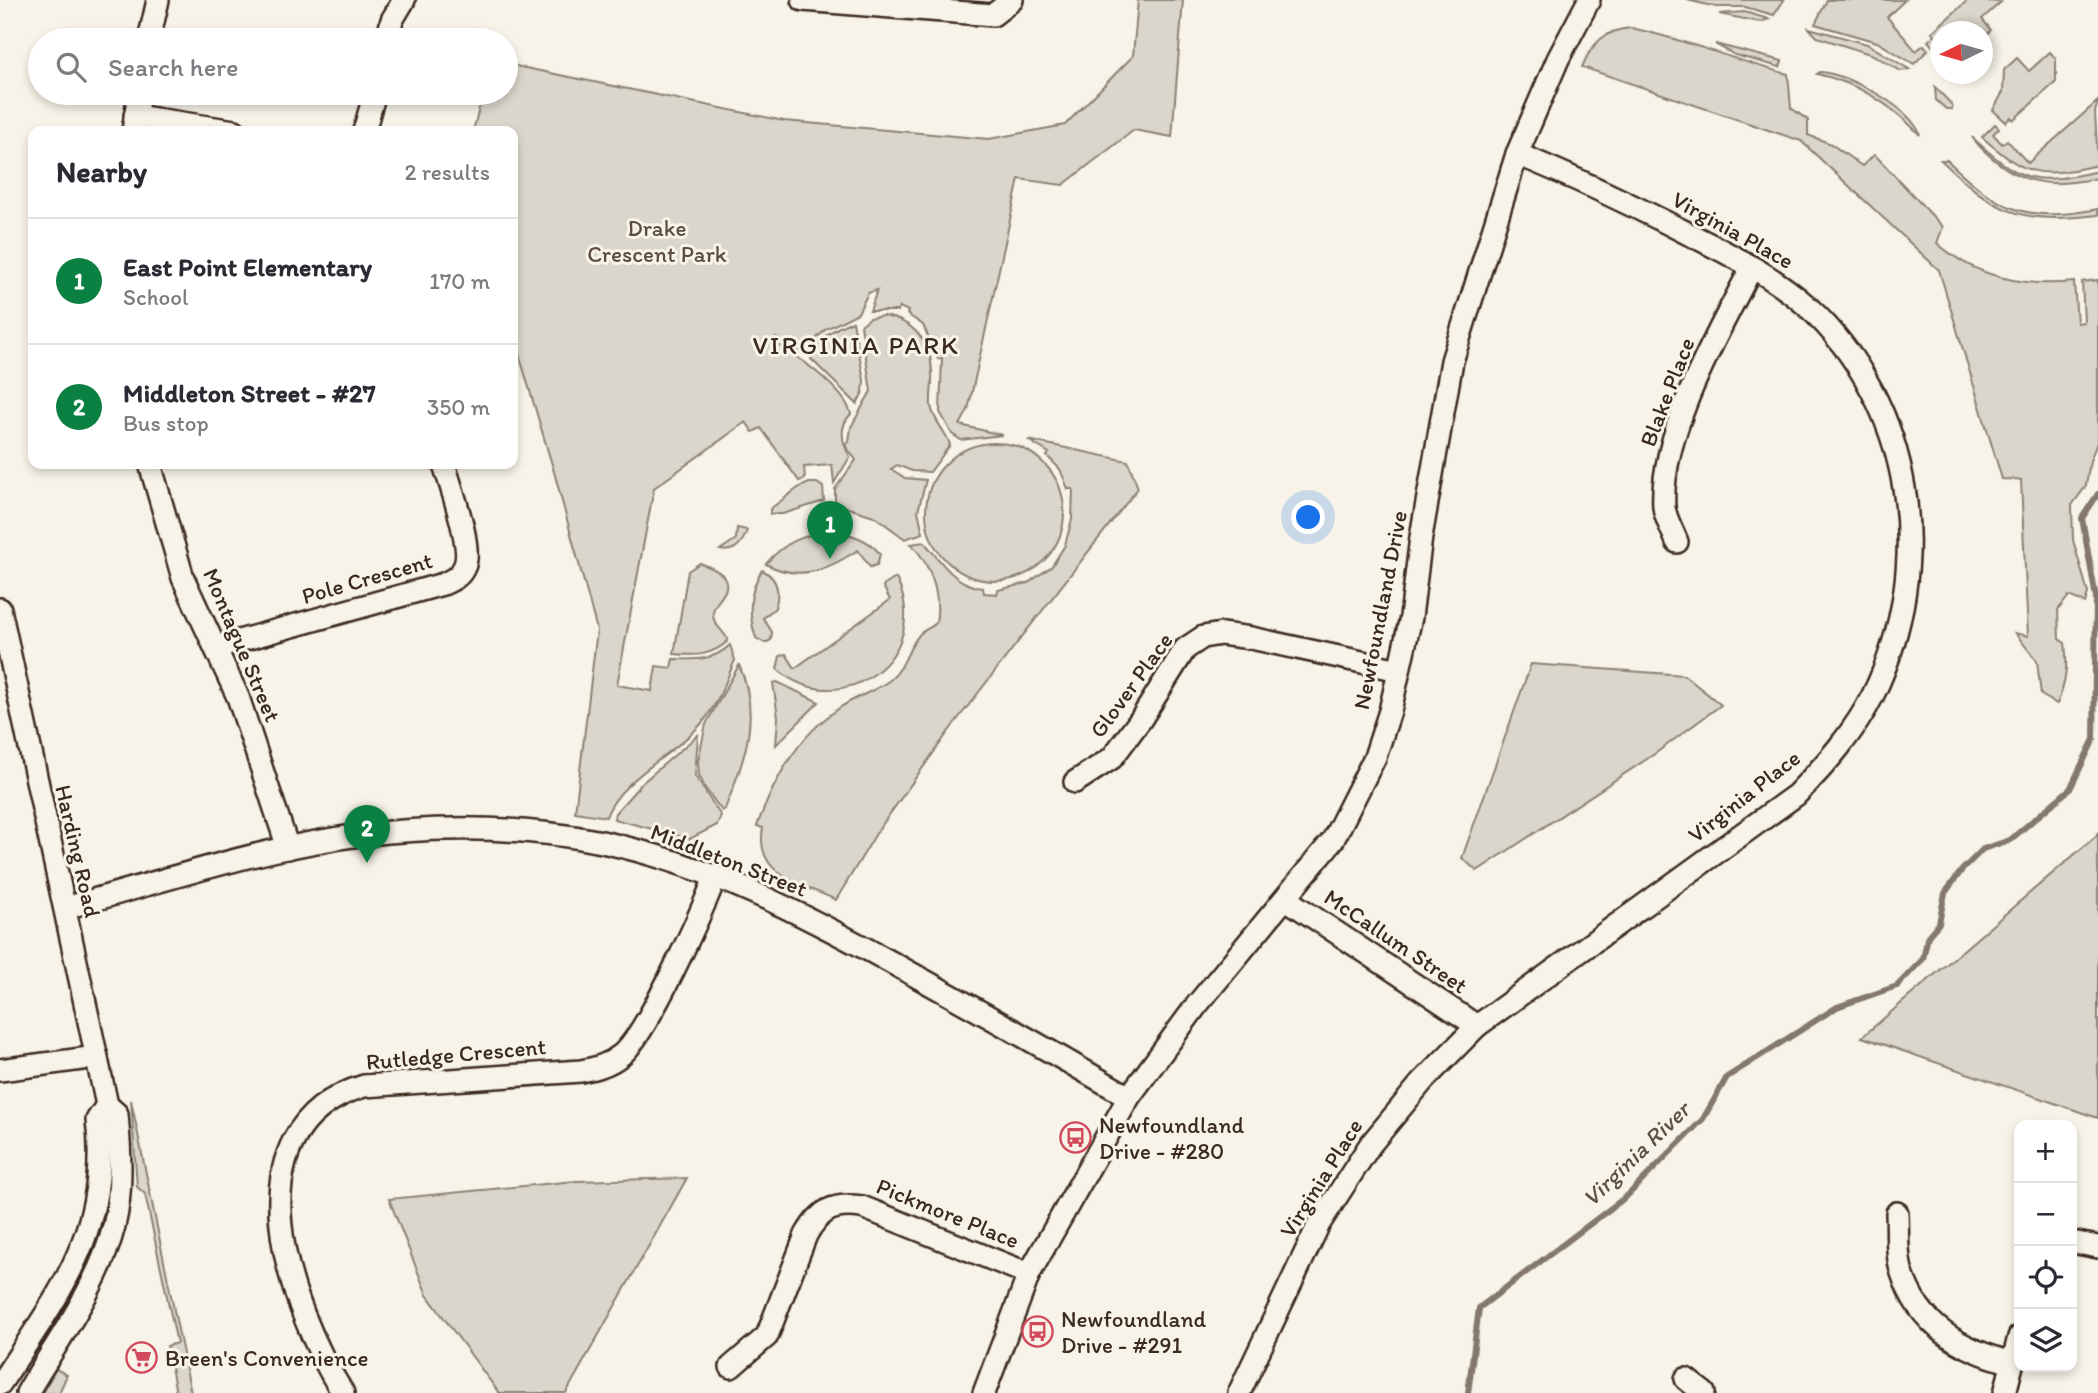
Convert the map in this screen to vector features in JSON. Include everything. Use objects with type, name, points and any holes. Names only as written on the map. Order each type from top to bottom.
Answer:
[{"type":"street","points":[[152,28],[158,0]]},
{"type":"street","points":[[390,28],[404,0]]},
{"type":"street","points":[[803,0],[993,15],[1012,0]]},
{"type":"street","name":"Newfoundland Drive","points":[[984,1393],[1030,1274],[1129,1097],[1196,1006],[1333,840],[1375,757],[1399,670],[1452,361],[1517,154],[1558,58],[1589,0]]},
{"type":"street","points":[[137,105],[134,124],[163,126]]},
{"type":"street","points":[[366,126],[372,105]]},
{"type":"street","name":"Virginia Place","points":[[1239,1393],[1290,1281],[1343,1184],[1370,1145],[1422,1082],[1477,1026],[1796,795],[1848,735],[1872,696],[1893,647],[1906,598],[1909,543],[1906,494],[1886,417],[1869,382],[1838,337],[1779,283],[1752,267],[1622,200],[1517,154]]},
{"type":"street","name":"Blake Place","points":[[1677,542],[1664,510],[1665,471],[1686,404],[1752,267]]},
{"type":"street","name":"Montague Street","points":[[151,469],[183,578],[217,648],[258,747],[288,848]]},
{"type":"street","name":"Pole Crescent","points":[[217,648],[457,578],[466,565],[467,548],[445,469]]},
{"type":"street","name":"Harding Road","points":[[0,609],[107,1105],[117,1114],[119,1138],[120,1189],[114,1225],[104,1257],[27,1393]]},
{"type":"street","name":"Glover Place","points":[[1075,782],[1112,758],[1142,719],[1185,649],[1203,636],[1221,634],[1251,638],[1399,670]]},
{"type":"street","name":"Middleton Street","points":[[65,908],[288,848],[401,831],[516,831],[603,843],[679,864],[819,923],[1129,1097]]},
{"type":"street","name":"Rutledge Crescent","points":[[343,1393],[311,1338],[294,1291],[284,1249],[278,1204],[283,1171],[296,1139],[319,1109],[340,1093],[364,1086],[405,1081],[581,1071],[604,1066],[623,1054],[646,1021],[715,878]]},
{"type":"street","name":"McCallum Street","points":[[1286,899],[1477,1026]]},
{"type":"street","points":[[0,1070],[97,1057]]},
{"type":"street","name":"Harding Road","points":[[0,1384],[44,1320],[69,1275],[86,1236],[101,1161],[97,1120],[107,1105]]},
{"type":"street","name":"Pickmore Place","points":[[732,1367],[767,1336],[806,1235],[823,1211],[835,1205],[862,1206],[1030,1274]]},
{"type":"street","points":[[1897,1213],[1901,1270],[1926,1319],[1950,1339],[1969,1349],[2013,1363]]},
{"type":"street","points":[[2077,1243],[2098,1247]]},
{"type":"street","points":[[2005,1393],[2014,1359]]},
{"type":"street","points":[[1686,1379],[1704,1393]]},
{"type":"green space","name":"Drake Crescent Park","points":[[1138,0],[1183,0],[1172,137],[1134,130],[1063,185],[1019,179],[968,410],[960,425],[1002,435],[961,440],[952,434],[940,412],[942,358],[938,359],[923,325],[907,314],[908,311],[900,307],[898,311],[870,311],[877,290],[868,293],[858,313],[826,329],[802,353],[776,338],[771,341],[817,372],[847,404],[851,414],[844,424],[843,435],[850,457],[834,483],[832,465],[804,467],[805,479],[799,481],[761,428],[753,432],[746,422],[654,488],[617,685],[652,691],[656,666],[671,668],[673,659],[710,657],[730,645],[735,660],[717,701],[702,723],[635,778],[613,803],[606,817],[575,812],[597,630],[518,351],[518,126],[474,126],[480,105],[518,105],[518,66],[784,121],[989,139],[1065,125],[1133,56]]},
{"type":"green space","points":[[1687,0],[1784,0],[1774,15],[1745,7],[1716,7]]},
{"type":"green space","points":[[1827,0],[1905,0],[1887,17],[1916,51],[1924,45],[1928,50],[1914,64],[1877,42],[1815,24]]},
{"type":"green space","points":[[1968,0],[2001,2],[1982,19],[1984,21],[1944,21]]},
{"type":"green space","points":[[1744,12],[1769,19],[1760,22],[1719,14]]},
{"type":"green space","points":[[1631,28],[1788,74],[1791,108],[1808,120],[1808,135],[1831,144],[1862,166],[1874,155],[1877,157],[1943,227],[1937,243],[1967,264],[1984,272],[2019,281],[2074,282],[2077,323],[2084,322],[2082,282],[2098,280],[2098,440],[2090,461],[2086,486],[2072,505],[2073,540],[2088,593],[2085,603],[2069,596],[2058,610],[2059,639],[2065,643],[2066,674],[2057,704],[2041,695],[2037,661],[2015,633],[2028,636],[2021,480],[2002,479],[1939,270],[1801,141],[1582,67],[1600,39]]},
{"type":"green space","points":[[1809,28],[1867,44],[1909,69],[1901,71],[1873,55],[1817,37]]},
{"type":"green space","points":[[1715,44],[1782,61],[1780,67],[1735,55]]},
{"type":"green space","points":[[2050,52],[2056,59],[2056,82],[2013,120],[2011,117],[2006,122],[1993,110],[2003,92],[2004,70],[2017,58],[2029,71]]},
{"type":"green space","points":[[1820,72],[1846,78],[1892,103],[1915,125],[1920,135],[1886,105],[1860,89],[1817,74]]},
{"type":"green space","points":[[1935,87],[1952,105],[1952,109],[1946,109],[1936,100]]},
{"type":"green space","points":[[2098,101],[2095,112],[2098,165],[2061,172],[2035,171],[2011,160],[1982,137],[1995,124],[1999,128],[1993,134],[2002,144],[2007,140],[2028,163]]},
{"type":"green space","points":[[1972,137],[2003,163],[2029,176],[2058,178],[2098,171],[2098,178],[2068,183],[2028,179],[2004,167]]},
{"type":"green space","points":[[1941,160],[1947,160],[1982,191],[2014,209],[2050,214],[2098,209],[2098,215],[2048,218],[2011,211],[1978,193]]},
{"type":"green space","points":[[883,316],[903,322],[924,342],[931,361],[931,406],[950,445],[930,472],[912,471],[897,465],[891,469],[905,478],[926,480],[918,511],[923,533],[905,539],[874,516],[835,504],[835,489],[856,460],[845,445],[849,442],[851,427],[871,391],[861,325],[870,318]]},
{"type":"green space","points":[[853,321],[864,380],[863,392],[857,404],[811,359],[812,352],[821,340]]},
{"type":"green space","points":[[1028,440],[1128,461],[1138,488],[954,724],[877,832],[836,900],[783,876],[766,857],[762,844],[763,828],[757,826],[788,761],[823,720],[844,705],[890,680],[899,670],[919,635],[936,623],[937,602],[933,580],[924,561],[911,544],[924,542],[956,577],[983,588],[984,593],[997,594],[998,590],[1028,583],[1052,566],[1065,545],[1072,519],[1073,489],[1068,489],[1060,469],[1047,456],[1049,453]]},
{"type":"green space","points":[[995,443],[1021,449],[1043,464],[1058,486],[1064,512],[1058,538],[1043,560],[1021,575],[995,581],[969,575],[947,560],[932,538],[926,512],[932,486],[947,464],[969,449]]},
{"type":"green space","points":[[809,483],[817,483],[823,487],[824,501],[783,514],[770,514],[770,509]]},
{"type":"green space","points":[[737,528],[747,530],[741,543],[730,550],[720,550],[736,539]]},
{"type":"green space","points":[[833,531],[871,544],[880,554],[877,565],[870,567],[858,550],[824,568],[802,573],[766,564],[780,550],[796,540]]},
{"type":"green space","points":[[700,563],[720,573],[726,581],[724,593],[716,604],[713,617],[728,641],[703,654],[674,654],[688,571]]},
{"type":"green space","points":[[762,570],[774,581],[777,591],[775,608],[763,618],[772,632],[771,640],[765,643],[756,638],[751,612],[754,586]]},
{"type":"green space","points":[[896,578],[905,607],[903,633],[892,656],[875,674],[853,685],[828,689],[802,684],[777,669],[780,656],[786,654],[795,668],[890,600],[883,586]]},
{"type":"green space","points":[[1531,664],[1684,675],[1721,705],[1656,753],[1477,871],[1462,858]]},
{"type":"green space","points":[[739,665],[749,703],[748,738],[738,773],[722,811],[705,788],[699,775],[698,761],[706,724]]},
{"type":"green space","points":[[777,682],[819,702],[776,745],[778,717],[773,683]]},
{"type":"green space","points":[[698,735],[695,776],[721,816],[717,825],[690,839],[614,819],[615,813],[642,783]]},
{"type":"green space","points":[[2098,832],[2098,1118],[1862,1037],[2096,836]]},
{"type":"green space","points":[[131,1100],[191,1393],[176,1393],[167,1346],[177,1343],[145,1194],[137,1187]]},
{"type":"green space","points":[[687,1178],[566,1393],[499,1393],[427,1295],[389,1199],[576,1181]]},
{"type":"green space","points":[[56,1369],[67,1375],[59,1393],[42,1393]]},
{"type":"waterway","name":"Virginia River","points":[[1468,1393],[1479,1308],[1627,1196],[1703,1119],[1727,1077],[1837,1007],[1897,986],[1923,959],[1928,936],[1939,923],[1945,893],[1962,870],[1983,849],[2010,840],[2070,789],[2094,739],[2096,598],[2082,518],[2098,494]]},
{"type":"place","name":"East Point Elementary","points":[[830,559]]},
{"type":"place","name":"Middleton Street - #27","points":[[367,863]]},
{"type":"place","name":"Newfoundland Drive - #280","points":[[1076,1138]]},
{"type":"place","name":"Newfoundland Drive - #291","points":[[1038,1332]]},
{"type":"place","name":"Breen's Convenience","points":[[142,1358]]},
{"type":"district","name":"VIRGINIA PARK","points":[[856,345]]}]
